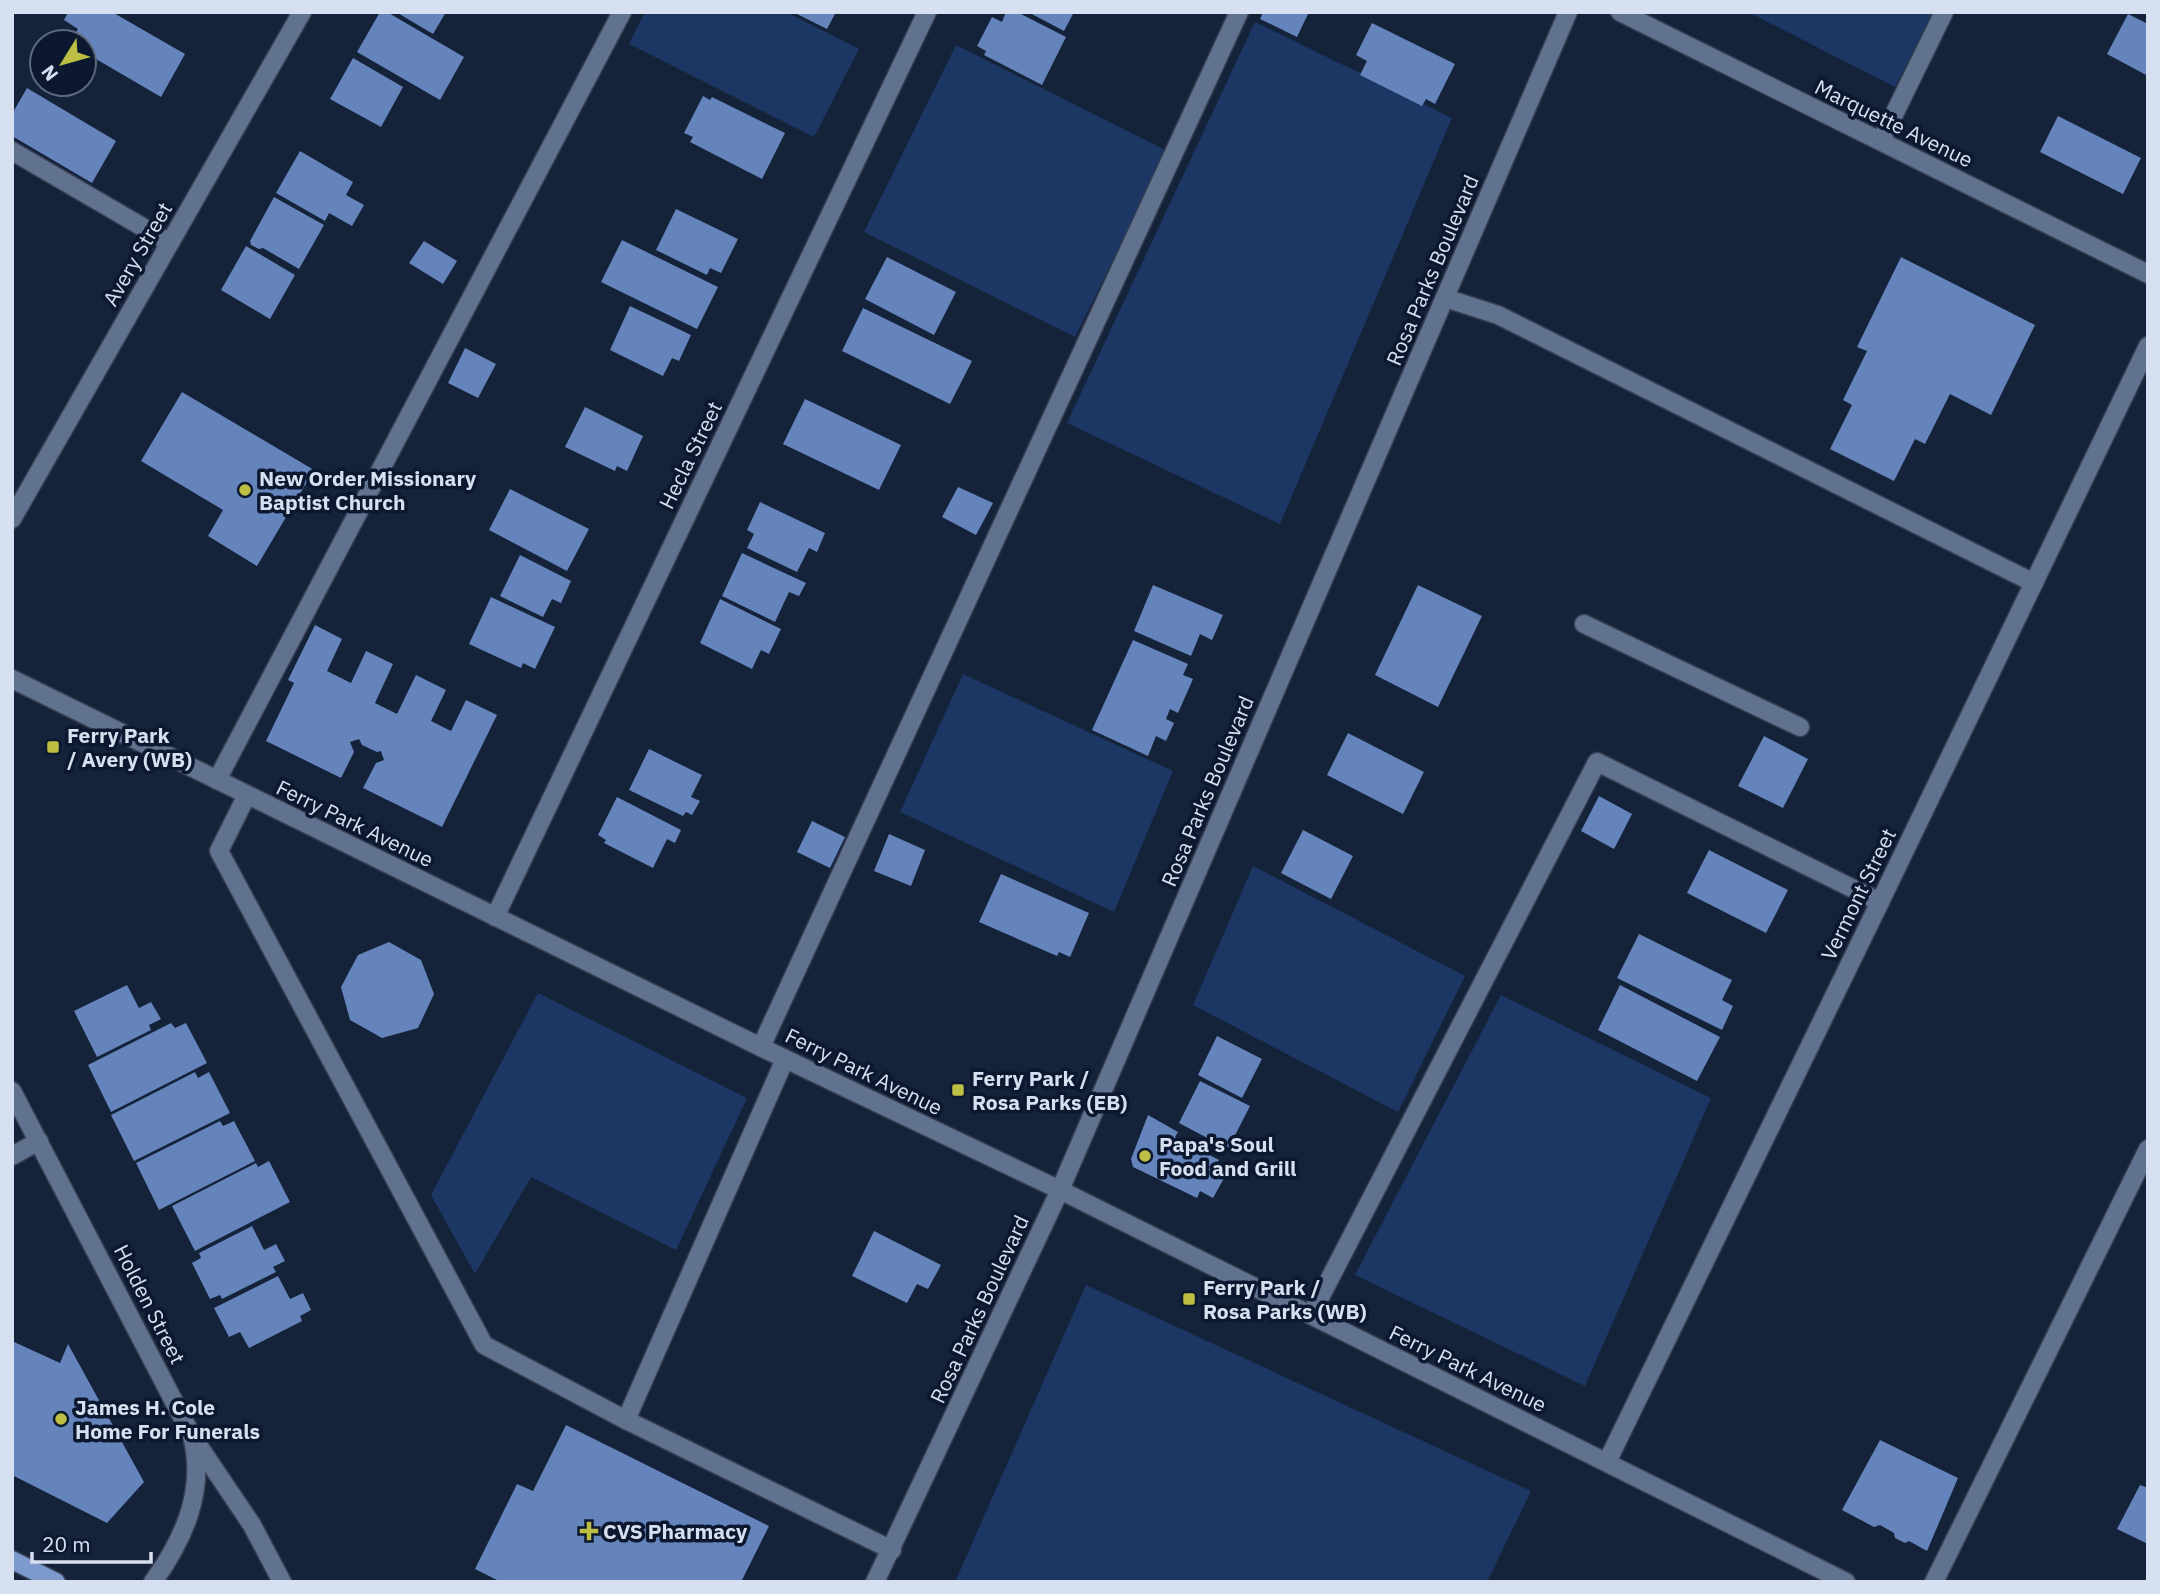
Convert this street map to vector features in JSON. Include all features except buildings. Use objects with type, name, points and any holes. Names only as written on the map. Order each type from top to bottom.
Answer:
[{"type":"main road","points":[[12,1560],[56,1582]]},
{"type":"street","name":"Avery Street","points":[[12,519],[302,12]]},
{"type":"street","points":[[216,780],[622,12]]},
{"type":"street","name":"Hecla Street","points":[[495,916],[927,12]]},
{"type":"street","points":[[761,1047],[1239,12]]},
{"type":"street","name":"Rosa Parks Boulevard","points":[[875,1582],[1060,1191],[1568,12]]},
{"type":"street","name":"Marquette Avenue","points":[[1620,12],[2148,274]]},
{"type":"street","points":[[1881,141],[1944,12]]},
{"type":"street","points":[[12,151],[170,243]]},
{"type":"street","points":[[1445,298],[1498,315],[2034,583]]},
{"type":"street","name":"Vermont Street","points":[[1607,1462],[2148,346]]},
{"type":"street","points":[[1584,624],[1800,727]]},
{"type":"street","name":"Ferry Park Avenue","points":[[12,679],[785,1059],[1060,1191],[1846,1582]]},
{"type":"street","points":[[1311,1315],[1597,762],[1880,902]]},
{"type":"street","points":[[247,795],[219,851],[484,1345],[626,1420],[892,1550]]},
{"type":"street","points":[[626,1420],[785,1059]]},
{"type":"street","name":"Holden Street","points":[[12,1091],[192,1436],[198,1468],[193,1503],[169,1561],[153,1582]]},
{"type":"street","points":[[12,1156],[38,1141]]},
{"type":"street","points":[[1934,1582],[2148,1149]]},
{"type":"street","points":[[192,1436],[252,1525],[282,1582]]},
{"type":"shaded area","points":[[645,12],[786,12],[859,49],[814,137],[629,44]]},
{"type":"shaded area","points":[[1748,12],[1934,12],[1895,87]]},
{"type":"shaded area","points":[[1255,22],[1452,118],[1280,524],[1067,423]]},
{"type":"shaded area","points":[[956,45],[1167,151],[1075,337],[864,232]]},
{"type":"shaded area","points":[[963,674],[1173,771],[1114,912],[900,812]]},
{"type":"shaded area","points":[[1253,866],[1465,976],[1398,1112],[1193,1005]]},
{"type":"shaded area","points":[[538,993],[747,1098],[676,1250],[531,1177],[475,1274],[431,1195]]},
{"type":"shaded area","points":[[1501,995],[1711,1098],[1585,1386],[1355,1275]]},
{"type":"shaded area","points":[[1086,1285],[1531,1491],[1487,1582],[955,1582]]},
{"type":"place","name":"New Order Missionary Baptist Church","points":[[245,490]]},
{"type":"place","name":"Ferry Park / Avery (WB)","points":[[53,747]]},
{"type":"place","name":"Ferry Park / Rosa Parks (EB)","points":[[958,1090]]},
{"type":"place","name":"Papa's Soul Food and Grill","points":[[1145,1156]]},
{"type":"place","name":"Ferry Park / Rosa Parks (WB)","points":[[1189,1299]]},
{"type":"place","name":"James H. Cole Home For Funerals","points":[[61,1419]]},
{"type":"place","name":"CVS Pharmacy","points":[[589,1531]]}]
